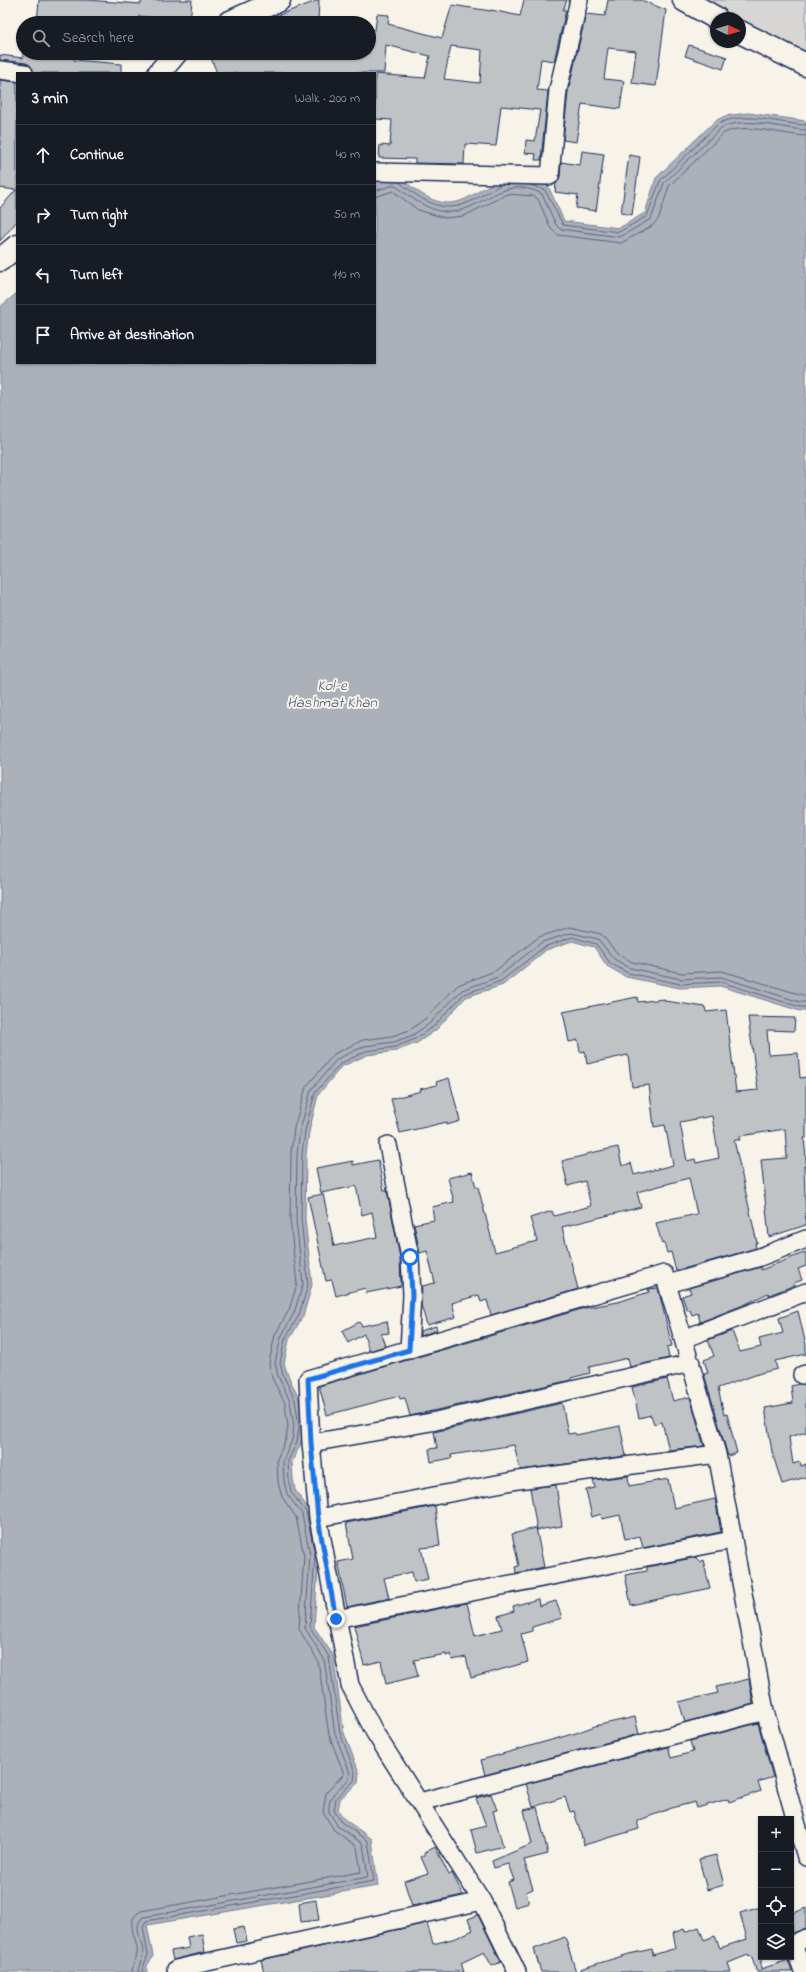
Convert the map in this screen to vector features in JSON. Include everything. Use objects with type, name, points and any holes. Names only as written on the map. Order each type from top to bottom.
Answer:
[{"type":"street","points":[[244,16],[279,0]]},
{"type":"street","points":[[376,172],[550,176],[558,90],[579,0]]},
{"type":"street","points":[[684,0],[710,15]]},
{"type":"street","points":[[746,35],[806,65]]},
{"type":"street","points":[[160,72],[170,60]]},
{"type":"street","points":[[0,70],[16,72]]},
{"type":"street","points":[[0,260],[16,247]]},
{"type":"street","points":[[388,1145],[410,1257],[412,1295],[409,1350]]},
{"type":"street","points":[[668,1284],[760,1257],[806,1239]]},
{"type":"street","points":[[517,1972],[482,1901],[375,1733],[350,1685],[336,1619],[318,1518],[311,1443],[308,1379],[664,1274],[717,1454],[765,1711],[806,1857]]},
{"type":"street","points":[[683,1339],[806,1292]]},
{"type":"street","points":[[311,1443],[431,1422],[691,1363]]},
{"type":"street","points":[[318,1518],[518,1480],[717,1454]]},
{"type":"street","points":[[336,1619],[732,1540]]},
{"type":"street","points":[[420,1802],[765,1711]]},
{"type":"street","points":[[176,1969],[482,1901]]},
{"type":"street","points":[[803,1972],[793,1944],[806,1938]]},
{"type":"shaded area","points":[[704,0],[806,0],[806,53],[746,24],[746,12],[723,12],[707,4]]},
{"type":"water","name":"Kol-e Hashmat Khan","points":[[748,113],[806,121],[806,1011],[800,1011],[720,986],[680,988],[626,977],[607,966],[594,947],[572,941],[546,950],[503,985],[466,997],[436,1030],[417,1043],[396,1051],[367,1055],[341,1067],[318,1095],[309,1132],[306,1154],[305,1219],[312,1285],[303,1316],[289,1340],[284,1363],[299,1399],[303,1427],[301,1443],[292,1462],[295,1490],[310,1511],[319,1555],[314,1627],[333,1655],[344,1733],[359,1772],[358,1783],[340,1799],[338,1810],[344,1819],[372,1839],[378,1886],[147,1925],[153,1956],[147,1966],[147,1972],[0,1972],[0,307],[16,294],[16,364],[376,364],[376,181],[386,176],[397,175],[414,189],[427,197],[447,203],[462,200],[489,185],[503,180],[513,179],[532,182],[548,186],[564,221],[619,228],[645,213],[656,178],[715,121],[725,116]]},
{"type":"building","points":[[39,0],[87,0],[141,4],[142,0],[192,0],[191,16],[38,16]]},
{"type":"building","points":[[319,0],[318,16],[276,16]]},
{"type":"building","points":[[524,0],[567,0],[563,10],[566,10],[554,61],[541,59],[537,90],[548,91],[541,160],[535,160],[536,154],[525,153],[526,140],[535,141],[540,110],[501,106],[496,146],[465,144],[464,164],[415,163],[415,159],[379,158],[380,145],[390,146],[392,120],[376,119],[376,74],[425,78],[430,56],[386,45],[384,73],[217,72],[212,60],[376,60],[377,14],[389,15],[388,24],[442,38],[452,5],[491,10],[520,16]],"holes":[[[451,46],[482,50],[480,83],[444,79]]]},
{"type":"building","points":[[608,0],[641,0],[666,10],[656,86],[632,83],[636,51],[608,48],[604,79],[624,81],[620,109],[582,104],[576,142],[563,140],[568,92],[586,14],[605,16]]},
{"type":"building","points":[[689,45],[727,57],[723,69],[685,56]]},
{"type":"building","points":[[0,55],[16,57],[16,60],[74,60],[121,64],[121,72],[34,72],[30,65],[26,63],[0,60]]},
{"type":"building","points":[[0,80],[16,82],[16,190],[0,188]]},
{"type":"building","points":[[582,151],[604,154],[596,211],[576,208],[578,195],[555,192],[556,183],[560,177],[561,162],[580,165]]},
{"type":"building","points":[[629,155],[640,157],[632,215],[621,213]]},
{"type":"building","points":[[16,190],[16,222],[0,241],[0,208]]},
{"type":"building","points":[[637,997],[638,1002],[664,999],[665,1001],[705,1007],[706,1012],[726,1010],[736,1092],[758,1090],[748,1017],[795,1018],[794,1031],[767,1030],[769,1055],[798,1053],[800,1078],[806,1077],[806,1138],[804,1138],[806,1166],[804,1166],[806,1225],[769,1237],[761,1160],[787,1158],[785,1129],[740,1136],[740,1140],[734,1140],[757,1243],[755,1243],[756,1248],[676,1271],[671,1252],[667,1253],[664,1243],[662,1244],[656,1223],[697,1214],[689,1178],[637,1192],[641,1207],[562,1227],[578,1289],[491,1315],[487,1300],[481,1302],[479,1295],[452,1303],[456,1317],[427,1325],[421,1305],[422,1286],[435,1283],[427,1251],[420,1253],[414,1224],[434,1220],[432,1207],[454,1202],[448,1178],[472,1172],[476,1187],[478,1187],[495,1252],[537,1241],[530,1218],[552,1211],[554,1216],[591,1206],[585,1181],[568,1186],[562,1161],[618,1147],[622,1166],[631,1163],[634,1175],[673,1165],[665,1125],[654,1127],[649,1085],[632,1087],[628,1055],[587,1064],[585,1051],[580,1052],[578,1040],[569,1042],[563,1012]],"holes":[[[712,1116],[719,1158],[696,1163],[695,1159],[687,1161],[680,1122]]]},
{"type":"building","points":[[449,1078],[460,1121],[447,1125],[447,1122],[400,1133],[391,1099],[421,1091],[420,1089],[437,1085],[436,1082]]},
{"type":"building","points":[[378,1160],[384,1190],[387,1190],[400,1258],[401,1286],[366,1293],[365,1288],[336,1296],[332,1280],[326,1281],[308,1197],[323,1194],[334,1246],[377,1237],[372,1212],[362,1215],[356,1186],[321,1193],[316,1168],[353,1161],[353,1165]]},
{"type":"building","points":[[806,1252],[806,1266],[798,1269],[802,1280],[794,1283],[795,1285],[769,1295],[768,1293],[746,1304],[700,1322],[698,1313],[692,1315],[690,1310],[687,1310],[682,1296],[691,1293],[689,1288],[761,1267],[761,1270]]},
{"type":"building","points":[[658,1288],[672,1346],[667,1347],[669,1358],[630,1367],[628,1358],[589,1367],[590,1373],[571,1378],[571,1380],[410,1416],[405,1398],[400,1399],[399,1396],[327,1415],[319,1386],[585,1308],[618,1302],[649,1292],[648,1289]]},
{"type":"building","points":[[798,1311],[806,1345],[806,1354],[775,1361],[777,1369],[718,1388],[724,1415],[727,1414],[737,1453],[728,1456],[704,1374],[708,1373],[704,1360],[714,1356],[708,1340],[732,1331],[740,1352],[761,1347],[759,1339],[783,1333],[779,1318]]},
{"type":"building","points":[[387,1321],[389,1333],[381,1334],[385,1346],[369,1351],[364,1334],[348,1343],[342,1331],[359,1322],[362,1326]]},
{"type":"building","points":[[436,1326],[437,1330],[420,1336],[420,1331]]},
{"type":"building","points":[[667,1379],[673,1401],[690,1397],[704,1446],[669,1450],[662,1422],[654,1424],[651,1415],[639,1418],[632,1387]]},
{"type":"building","points":[[806,1384],[806,1432],[789,1437],[793,1464],[800,1462],[801,1466],[806,1464],[806,1477],[782,1484],[772,1452],[765,1408],[793,1403],[791,1386]]},
{"type":"building","points":[[562,1403],[568,1434],[575,1433],[576,1435],[620,1426],[626,1456],[520,1470],[514,1445],[451,1455],[452,1458],[431,1462],[429,1449],[437,1448],[434,1432]]},
{"type":"building","points":[[628,1476],[629,1486],[668,1479],[674,1508],[715,1499],[721,1532],[643,1548],[640,1536],[625,1539],[620,1515],[602,1519],[601,1514],[592,1517],[586,1490],[595,1488],[593,1480]]},
{"type":"building","points":[[556,1485],[562,1526],[537,1530],[530,1488]]},
{"type":"building","points":[[435,1506],[440,1546],[421,1548],[428,1579],[414,1582],[412,1572],[384,1578],[389,1598],[347,1607],[338,1562],[353,1559],[346,1523]]},
{"type":"building","points":[[536,1528],[544,1567],[516,1573],[515,1567],[519,1566],[512,1534]]},
{"type":"building","points":[[697,1557],[699,1562],[703,1560],[710,1588],[631,1605],[625,1575],[647,1571],[647,1567]]},
{"type":"building","points":[[538,1599],[539,1606],[556,1601],[562,1618],[532,1627],[532,1631],[521,1634],[528,1662],[471,1678],[466,1657],[452,1660],[451,1654],[446,1656],[446,1654],[414,1660],[418,1676],[386,1684],[381,1661],[364,1665],[354,1626],[467,1603],[475,1636],[502,1629],[498,1616],[514,1611],[513,1606]]},
{"type":"building","points":[[749,1679],[753,1704],[685,1722],[679,1702],[718,1693],[716,1687]]},
{"type":"building","points":[[635,1717],[639,1734],[485,1775],[481,1760],[576,1733],[595,1726]]},
{"type":"building","points":[[758,1723],[773,1777],[758,1782],[761,1791],[729,1802],[728,1799],[697,1808],[695,1802],[672,1808],[637,1821],[639,1829],[584,1845],[574,1811],[570,1812],[565,1797],[533,1807],[526,1784],[668,1747],[671,1758],[693,1752],[690,1741]]},
{"type":"building","points":[[491,1794],[497,1810],[493,1811],[503,1846],[477,1853],[471,1830],[486,1826],[476,1798]]},
{"type":"building","points":[[537,1807],[548,1854],[524,1860],[533,1889],[526,1892],[529,1903],[515,1907],[508,1882],[514,1880],[508,1864],[494,1868],[492,1861],[532,1844],[524,1810]]},
{"type":"building","points":[[435,1847],[449,1875],[452,1873],[463,1895],[412,1906],[404,1881],[428,1873],[421,1857],[425,1855],[424,1853]]},
{"type":"building","points":[[716,1855],[724,1885],[707,1890],[699,1859]]},
{"type":"building","points":[[316,1900],[319,1920],[301,1922],[299,1903]]},
{"type":"building","points":[[758,1908],[758,1960],[761,1960],[761,1969],[788,1960],[792,1972],[757,1972],[751,1956],[749,1957],[748,1955],[728,1963],[731,1972],[580,1972],[580,1969],[629,1954],[652,1949],[653,1955],[676,1948],[673,1933],[684,1929],[685,1932],[699,1927],[704,1940],[715,1936],[720,1948],[747,1939],[740,1913]]},
{"type":"building","points":[[806,1908],[806,1928],[794,1933],[794,1924],[794,1913]]},
{"type":"building","points":[[478,1915],[501,1962],[492,1966],[484,1952],[461,1963],[464,1972],[264,1972],[261,1960],[427,1923],[433,1944],[456,1938],[473,1930],[468,1919]]},
{"type":"building","points":[[244,1927],[247,1941],[236,1943],[233,1929]]},
{"type":"building","points":[[202,1934],[205,1952],[173,1960],[171,1951],[189,1948],[187,1937]]},
{"type":"building","points":[[565,1937],[576,1972],[541,1972],[534,1949]]},
{"type":"route","points":[[336,1619],[318,1518],[311,1443],[308,1379],[409,1350],[412,1295],[410,1257]]}]
